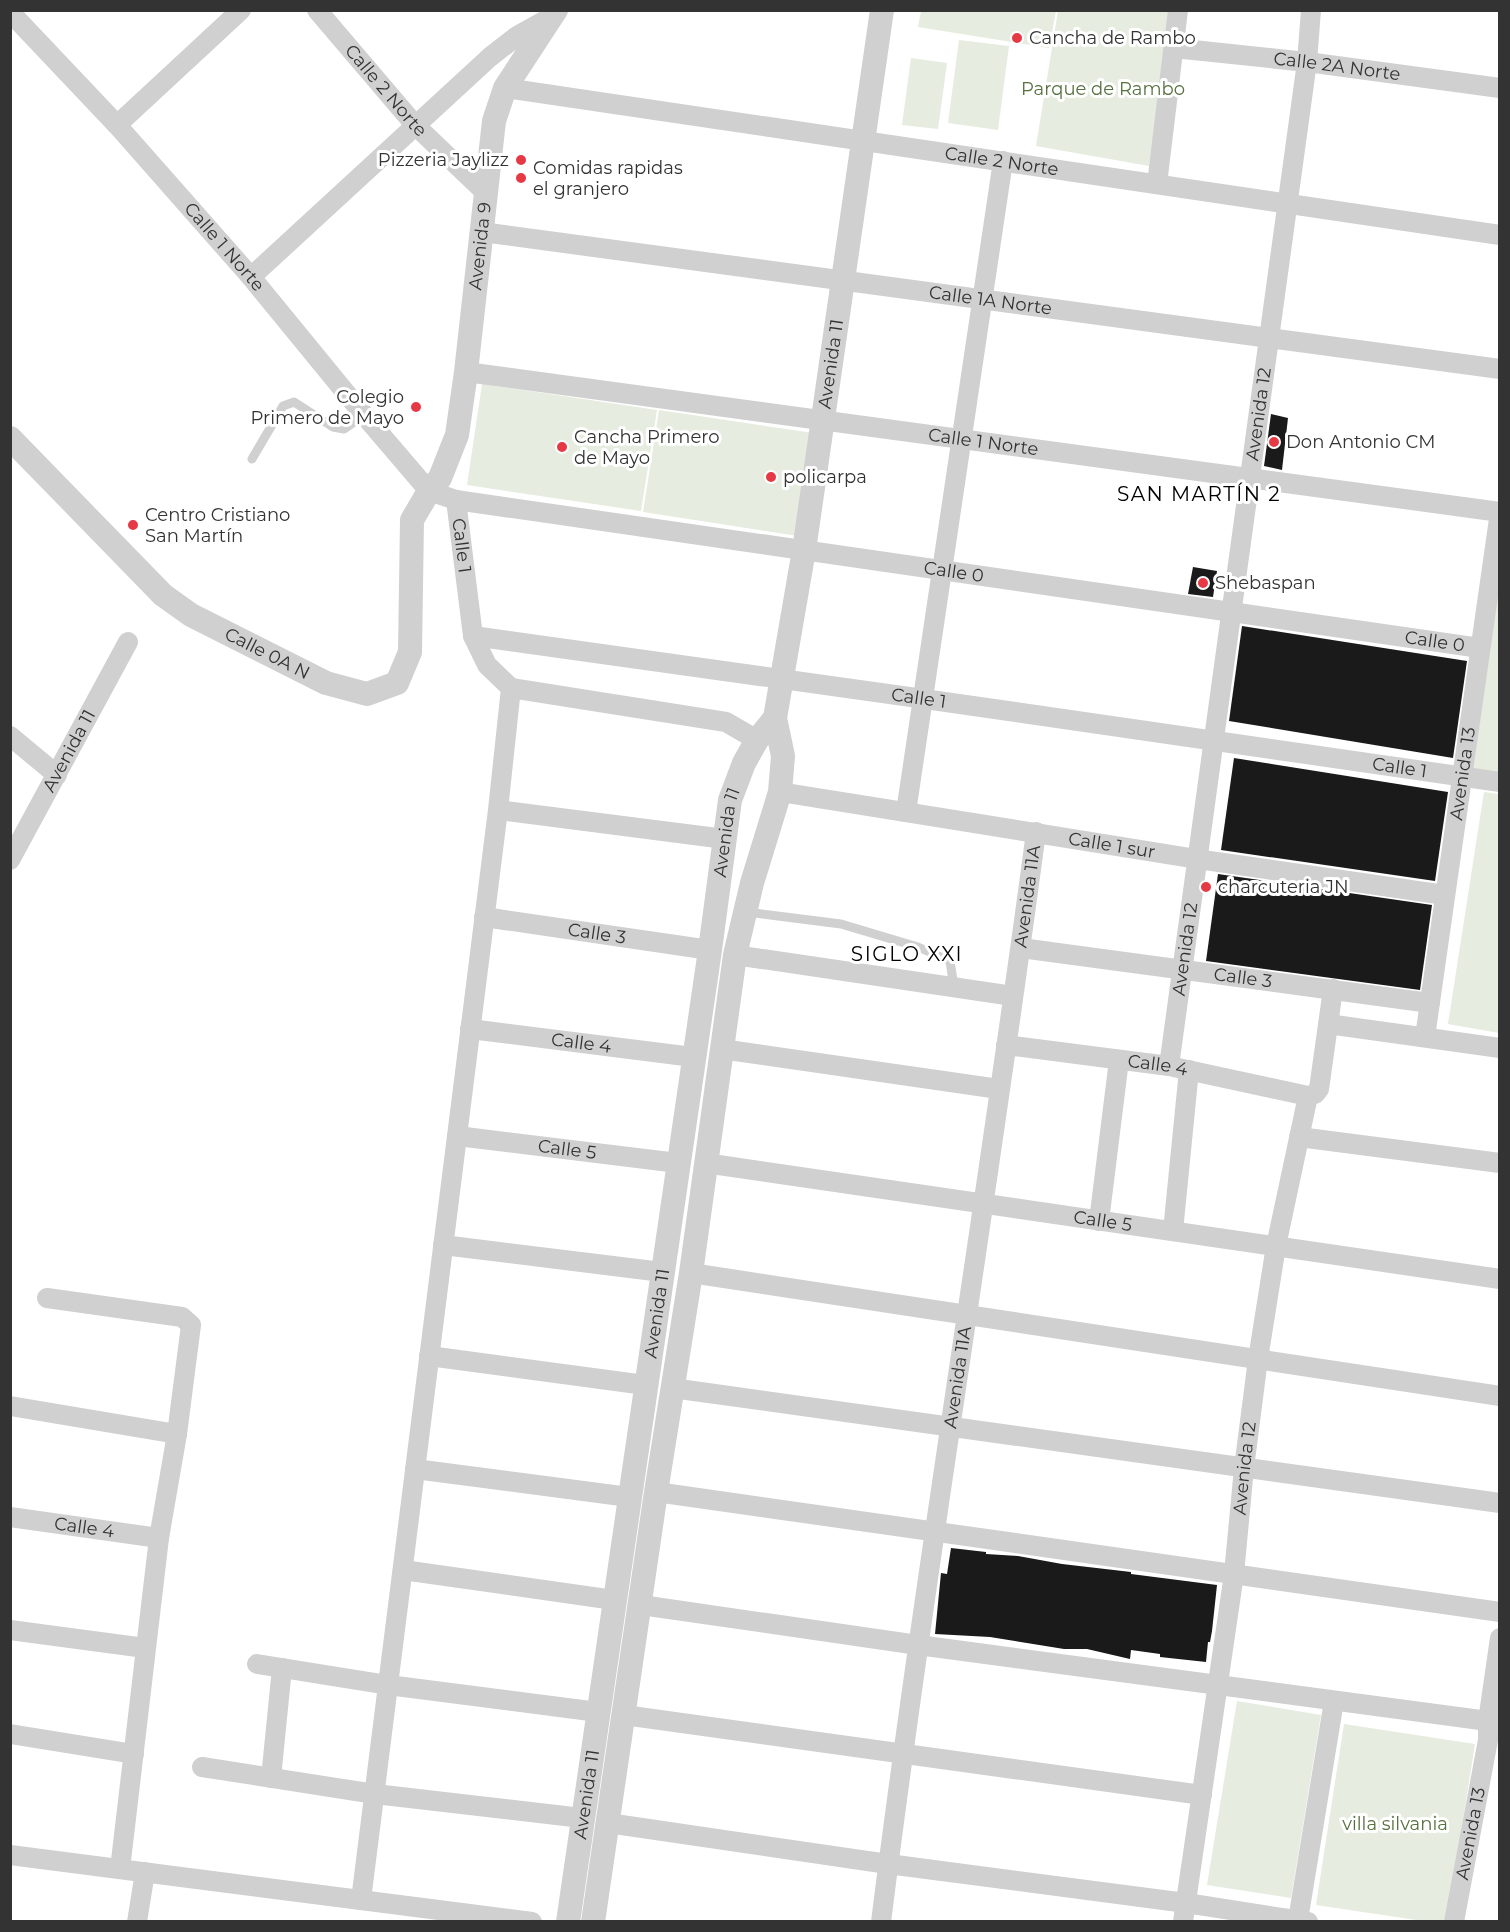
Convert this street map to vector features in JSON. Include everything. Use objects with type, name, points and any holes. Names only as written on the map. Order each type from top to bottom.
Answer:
[{"type":"street","points":[[117,125],[241,10]]},
{"type":"street","name":"Calle 2 Norte","points":[[317,10],[415,125],[486,193]]},
{"type":"street","name":"Avenida 11","points":[[594,1922],[656,1492],[691,1273],[735,956],[752,883],[780,792],[783,756],[775,718],[804,550],[882,10]]},
{"type":"street","points":[[1157,184],[1178,10]]},
{"type":"street","name":"Avenida 12","points":[[1169,1066],[1307,62],[1311,10]]},
{"type":"street","name":"Calle 1 Norte","points":[[10,12],[117,125],[251,277],[429,490]]},
{"type":"street","points":[[251,277],[490,57],[516,36],[554,13]]},
{"type":"street","name":"Avenida 9","points":[[429,490],[440,478],[457,435],[483,232],[494,121],[505,88],[554,13]]},
{"type":"street","name":"Calle 2A Norte","points":[[1174,48],[1307,62],[1500,88]]},
{"type":"street","name":"Calle 2 Norte","points":[[505,88],[1500,235]]},
{"type":"street","points":[[906,812],[1004,161]]},
{"type":"street","name":"Calle 1A Norte","points":[[483,232],[1500,369]]},
{"type":"street","name":"Calle 1 Norte","points":[[466,372],[1500,512]]},
{"type":"street","name":"Calle 0A N","points":[[10,438],[164,595],[191,615],[326,683],[367,694],[397,683],[410,652],[412,520],[429,490]]},
{"type":"street","name":"Calle 0","points":[[429,490],[456,500],[1480,648]]},
{"type":"street","name":"Calle 1","points":[[456,500],[473,636],[782,678],[1500,782]]},
{"type":"street","name":"Avenida 13","points":[[1425,1037],[1500,512]]},
{"type":"street","points":[[473,636],[487,665],[511,688],[726,722],[757,740]]},
{"type":"street","name":"Avenida 11","points":[[10,860],[128,642]]},
{"type":"street","points":[[361,1900],[498,810],[511,688]]},
{"type":"street","name":"Avenida 11","points":[[567,1922],[730,800],[744,763],[757,740],[775,718]]},
{"type":"street","points":[[10,736],[57,775]]},
{"type":"street","name":"Calle 1 sur","points":[[780,792],[1197,859],[1445,895]]},
{"type":"street","points":[[498,810],[725,839]]},
{"type":"street","name":"Avenida 11A","points":[[881,1922],[949,1427],[1014,996],[1036,832]]},
{"type":"street","name":"Calle 3","points":[[484,917],[710,950]]},
{"type":"street","name":"Calle 3","points":[[1021,948],[1430,1003]]},
{"type":"street","points":[[735,956],[1014,996]]},
{"type":"street","name":"Avenida 12","points":[[1184,1912],[1234,1574],[1244,1468],[1276,1246],[1308,1096],[1315,1094],[1319,1089],[1334,989]]},
{"type":"street","points":[[1328,1024],[1500,1048]]},
{"type":"street","name":"Calle 4","points":[[470,1029],[693,1057]]},
{"type":"street","name":"Calle 4","points":[[1006,1045],[1169,1066],[1308,1096]]},
{"type":"street","points":[[721,1049],[999,1089]]},
{"type":"street","points":[[1099,1221],[1119,1060]]},
{"type":"street","points":[[1173,1231],[1189,1070]]},
{"type":"street","name":"Calle 5","points":[[457,1136],[678,1163]]},
{"type":"street","points":[[1299,1137],[1500,1163]]},
{"type":"street","name":"Calle 5","points":[[705,1163],[1500,1279]]},
{"type":"street","points":[[443,1245],[662,1272]]},
{"type":"street","points":[[691,1273],[1500,1396]]},
{"type":"street","points":[[47,1298],[182,1317],[191,1325],[177,1434],[159,1538],[120,1869]]},
{"type":"street","points":[[429,1356],[645,1385]]},
{"type":"street","points":[[672,1388],[1500,1503]]},
{"type":"street","points":[[10,1406],[177,1434]]},
{"type":"street","points":[[415,1468],[629,1497]]},
{"type":"street","points":[[656,1492],[1500,1612]]},
{"type":"street","name":"Calle 4","points":[[10,1517],[159,1538]]},
{"type":"street","points":[[403,1570],[614,1600]]},
{"type":"street","points":[[641,1605],[1334,1701],[1492,1738]]},
{"type":"street","points":[[10,1630],[145,1648]]},
{"type":"street","name":"Avenida 13","points":[[1454,1922],[1490,1784],[1500,1638]]},
{"type":"street","points":[[257,1664],[388,1685],[598,1712]]},
{"type":"street","points":[[271,1778],[282,1668]]},
{"type":"street","points":[[608,1823],[888,1864],[1184,1912],[1303,1921],[1334,1701]]},
{"type":"street","points":[[624,1715],[1202,1795]]},
{"type":"street","points":[[10,1734],[134,1754]]},
{"type":"street","points":[[202,1767],[375,1794],[582,1818]]},
{"type":"street","points":[[10,1855],[532,1922]]},
{"type":"street","points":[[137,1922],[145,1872]]},
{"type":"lane","points":[[252,459],[283,406],[294,402],[333,427],[344,429],[364,415]]},
{"type":"lane","points":[[745,912],[841,924],[918,947],[950,961],[954,987]]},
{"type":"green space","name":"Cancha de Rambo","points":[[921,10],[1056,11],[1049,48],[918,27]]},
{"type":"green space","name":"Parque de Rambo","points":[[1058,11],[1173,11],[1149,166],[1036,146]]},
{"type":"green space","points":[[959,40],[1009,46],[998,130],[948,123]]},
{"type":"green space","points":[[911,58],[947,63],[938,129],[902,125]]},
{"type":"green space","name":"Cancha Primero de Mayo","points":[[482,384],[657,410],[641,511],[467,485]]},
{"type":"green space","points":[[659,410],[813,433],[798,536],[643,512]]},
{"type":"green space","points":[[1499,582],[1499,776],[1473,772]]},
{"type":"green space","points":[[1484,792],[1499,794],[1499,1033],[1448,1024]]},
{"type":"green space","points":[[1237,1701],[1321,1715],[1291,1898],[1207,1885]]},
{"type":"green space","name":"villa silvania","points":[[1344,1724],[1475,1744],[1447,1921],[1423,1921],[1316,1905]]},
{"type":"building","name":"Don Antonio CM","points":[[1271,414],[1288,418],[1282,470],[1264,466]]},
{"type":"building","name":"Shebaspan","points":[[1193,567],[1217,571],[1213,597],[1188,594]]},
{"type":"building","points":[[1242,626],[1467,661],[1453,758],[1229,721]]},
{"type":"building","points":[[1234,758],[1448,792],[1435,881],[1221,850]]},
{"type":"building","points":[[1218,874],[1432,905],[1420,990],[1206,961]]},
{"type":"building","points":[[951,1548],[1217,1585],[1206,1662],[1160,1657],[1160,1654],[1131,1650],[1130,1659],[1087,1649],[1064,1649],[990,1637],[935,1634],[941,1573],[947,1574]]},
{"type":"place","name":"Cancha de Rambo","points":[[1017,38]]},
{"type":"place","name":"Pizzeria Jaylizz","points":[[521,160]]},
{"type":"place","name":"Comidas rapidas el granjero","points":[[521,178]]},
{"type":"place","name":"Colegio Primero de Mayo","points":[[416,407]]},
{"type":"place","name":"Don Antonio CM","points":[[1274,442]]},
{"type":"place","name":"Cancha Primero de Mayo","points":[[562,447]]},
{"type":"place","name":"policarpa","points":[[771,477]]},
{"type":"place","name":"Centro Cristiano San Martín","points":[[133,525]]},
{"type":"place","name":"Shebaspan","points":[[1203,583]]},
{"type":"place","name":"charcuteria JN","points":[[1206,887]]},
{"type":"district","name":"SAN MARTÍN 2","points":[[1199,494]]},
{"type":"district","name":"SIGLO XXI","points":[[907,954]]}]
